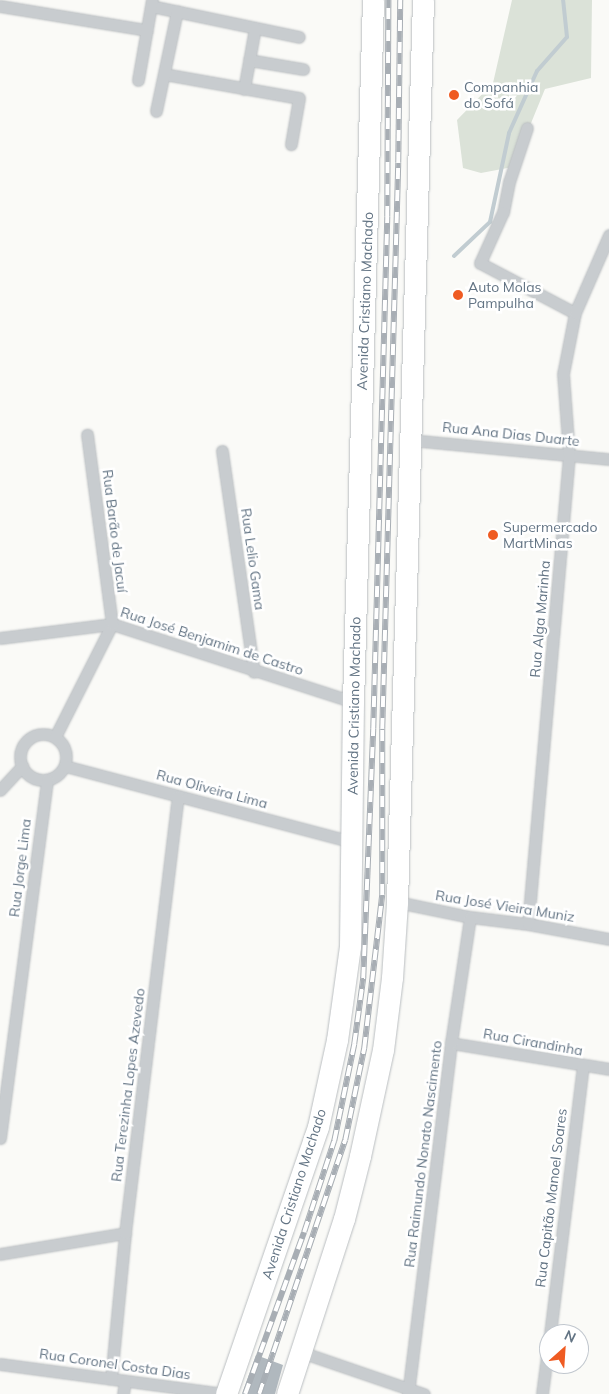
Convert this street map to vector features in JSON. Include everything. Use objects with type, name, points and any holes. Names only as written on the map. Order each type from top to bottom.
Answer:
[{"type":"highway","name":"Avenida Cristiano Machado","points":[[226,1394],[318,1127],[337,1040],[350,946],[353,702],[373,0]]},
{"type":"highway","points":[[287,1394],[344,1219],[360,1156],[383,1050],[392,978],[396,902],[408,475],[411,440],[423,0]]},
{"type":"street","points":[[138,80],[152,3],[176,11],[299,37]]},
{"type":"street","points":[[0,6],[147,30]]},
{"type":"street","points":[[156,111],[176,11]]},
{"type":"street","points":[[244,89],[255,28]]},
{"type":"street","points":[[249,60],[303,69]]},
{"type":"street","points":[[164,74],[300,98],[291,144]]},
{"type":"street","points":[[527,128],[509,182],[503,212],[480,263],[576,314]]},
{"type":"street","name":"Rua Alga Marinha","points":[[528,924],[569,455],[562,374],[576,314],[609,235]]},
{"type":"street","name":"Rua Barão de Jacuí","points":[[87,435],[112,624]]},
{"type":"street","name":"Rua Ana Dias Duarte","points":[[411,440],[609,459]]},
{"type":"street","name":"Rua Lelio Gama","points":[[222,451],[254,672]]},
{"type":"street","name":"Rua José Benjamim de Castro","points":[[0,638],[112,624],[254,672],[353,702]]},
{"type":"street","points":[[55,737],[112,624]]},
{"type":"street","points":[[41,734],[55,737],[60,741],[66,753],[65,766],[58,775],[47,780],[32,777],[22,766],[20,752],[28,740],[41,734]]},
{"type":"street","points":[[0,790],[22,766]]},
{"type":"street","name":"Rua Oliveira Lima","points":[[65,766],[352,842]]},
{"type":"street","name":"Rua Jorge Lima","points":[[0,1138],[47,780]]},
{"type":"street","name":"Rua Terezinha Lopes Azevedo","points":[[111,1379],[125,1233],[178,796]]},
{"type":"street","name":"Rua José Vieira Muniz","points":[[396,902],[470,917],[528,924],[609,939]]},
{"type":"street","name":"Rua Raimundo Nonato Nascimento","points":[[409,1392],[451,1043],[470,917]]},
{"type":"street","name":"Rua Cirandinha","points":[[451,1043],[609,1069]]},
{"type":"street","name":"Rua Capitão Manoel Soares","points":[[551,1324],[583,1065]]},
{"type":"street","points":[[0,1254],[125,1233]]},
{"type":"street","points":[[301,1352],[409,1392],[424,1394]]},
{"type":"street","name":"Rua Coronel Costa Dias","points":[[0,1364],[226,1394]]},
{"type":"street","points":[[542,1394],[545,1374]]},
{"type":"street","points":[[123,1394],[125,1381]]},
{"type":"shaded area","points":[[512,0],[592,0],[591,78],[545,89],[513,167],[481,173],[463,168],[457,120],[493,83]]},
{"type":"building","points":[[256,1355],[283,1365],[275,1394],[242,1394]]},
{"type":"waterway","points":[[454,256],[490,222],[509,133],[537,71],[567,37],[563,0]]},
{"type":"railway","points":[[245,1394],[304,1232],[334,1141],[354,1044],[363,978],[373,729],[387,217],[388,0]]},
{"type":"railway","points":[[259,1394],[345,1140],[364,1048],[382,895],[382,729],[398,163],[400,0]]},
{"type":"place","name":"Companhia do Sofá","points":[[454,95]]},
{"type":"place","name":"Auto Molas Pampulha","points":[[458,295]]},
{"type":"place","name":"Supermercado MartMinas","points":[[493,535]]}]
